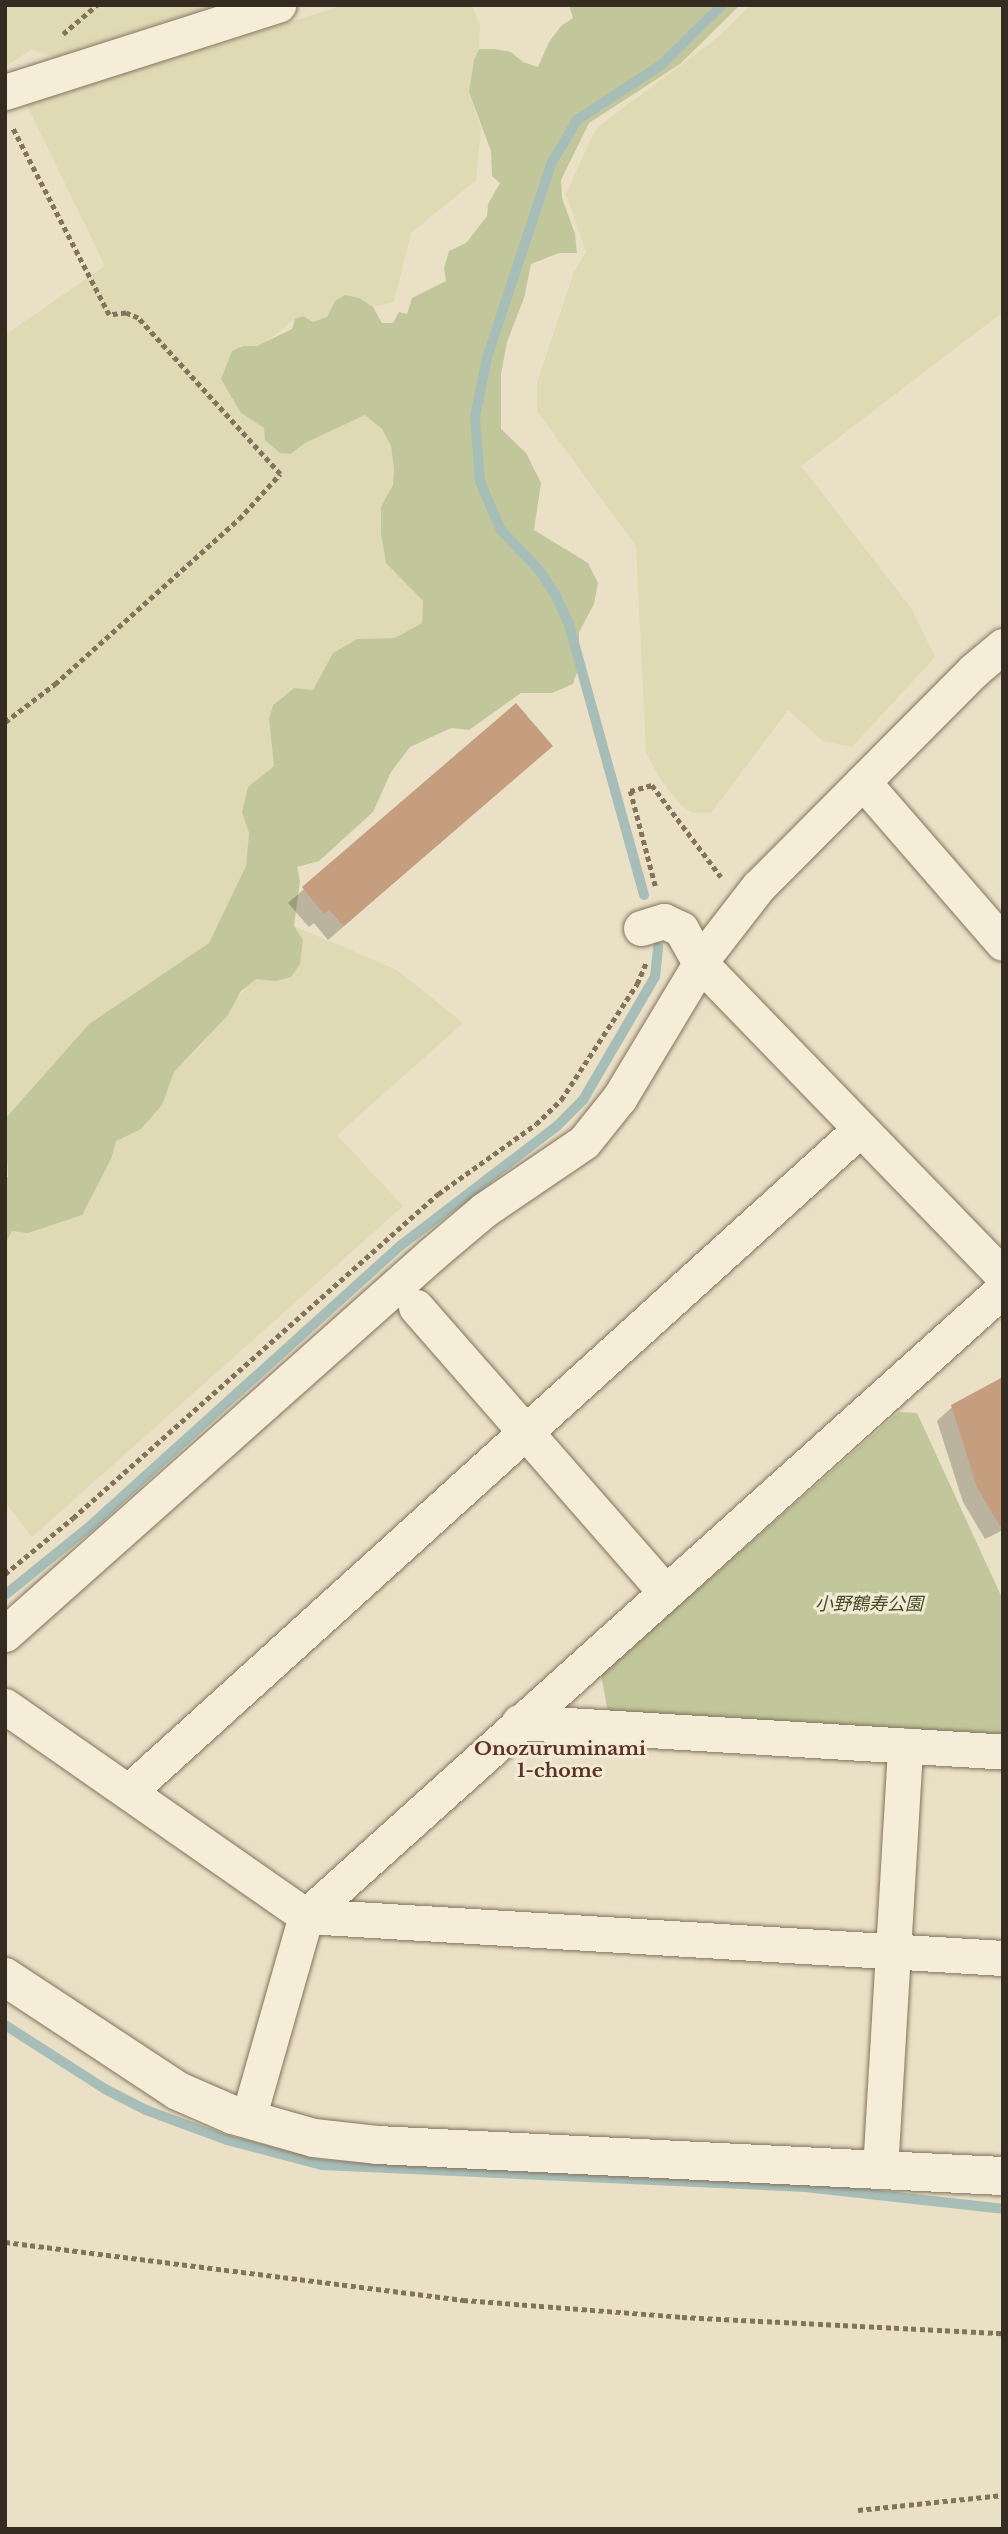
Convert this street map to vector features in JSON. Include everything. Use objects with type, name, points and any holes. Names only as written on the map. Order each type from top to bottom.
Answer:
[{"type":"street","points":[[5,92],[278,5]]},
{"type":"street","points":[[5,1634],[432,1254],[484,1210],[584,1142],[620,1097],[700,964],[742,906],[972,671],[1003,646]]},
{"type":"street","points":[[863,782],[1003,943]]},
{"type":"street","points":[[652,925],[681,929],[700,964],[1003,1276]]},
{"type":"street","points":[[129,1791],[860,1129]]},
{"type":"street","points":[[248,2119],[306,1916],[1003,1289]]},
{"type":"street","points":[[416,1307],[666,1591]]},
{"type":"street","points":[[5,1706],[306,1916],[1003,1958]]},
{"type":"street","points":[[519,1722],[1003,1752]]},
{"type":"street","points":[[880,2170],[905,1746]]},
{"type":"street","points":[[5,1977],[178,2091],[288,2132],[341,2142],[1003,2176]]},
{"type":"path","points":[[5,722],[55,684],[239,519],[280,474],[138,318],[126,313],[109,315],[11,125]]},
{"type":"path","points":[[5,1573],[73,1518],[438,1194],[536,1124],[575,1083],[645,969],[652,925],[630,791],[652,785],[742,906]]},
{"type":"path","points":[[5,2242],[463,2300],[682,2318],[1003,2333]]},
{"type":"path","points":[[858,2510],[1003,2495]]},
{"type":"shaded area","points":[[5,5],[215,5],[54,57],[32,49],[5,67]]},
{"type":"shaded area","points":[[344,5],[472,5],[480,26],[479,49],[469,92],[481,128],[476,180],[411,233],[394,302],[373,307],[359,298],[335,301],[327,317],[313,322],[303,316],[295,319],[266,342],[256,346],[243,346],[241,413],[264,428],[291,454],[305,443],[365,414],[382,429],[391,446],[394,469],[393,485],[381,508],[381,534],[386,563],[423,601],[422,623],[395,638],[357,639],[333,653],[313,690],[293,688],[273,705],[269,719],[274,766],[248,787],[242,812],[249,833],[246,866],[209,943],[89,1024],[5,1119],[5,335],[105,266],[27,105]]},
{"type":"shaded area","points":[[751,5],[1003,5],[1003,312],[801,466],[911,608],[935,657],[852,747],[823,741],[788,710],[711,813],[693,813],[681,805],[660,779],[646,752],[636,546],[537,411],[537,383],[574,272],[586,252],[566,194],[591,139],[599,126],[716,39]]},
{"type":"shaded area","points":[[294,926],[397,970],[463,1023],[337,1135],[403,1206],[32,1537],[5,1502],[5,1226],[199,1048]]},
{"type":"green space","points":[[569,5],[740,5],[680,64],[589,123],[561,180],[562,198],[575,234],[577,253],[559,253],[531,264],[524,298],[507,342],[501,374],[501,429],[526,453],[541,483],[534,530],[588,563],[598,583],[594,604],[579,632],[579,666],[573,684],[552,693],[521,693],[469,730],[451,728],[410,747],[391,772],[373,812],[319,861],[297,867],[300,881],[294,926],[303,940],[300,964],[291,977],[276,981],[256,979],[241,991],[228,1015],[174,1072],[162,1105],[141,1129],[116,1141],[111,1159],[82,1215],[28,1233],[12,1231],[5,1244],[5,1177],[8,1177],[5,1119],[89,1024],[209,943],[246,866],[249,833],[242,812],[248,787],[274,766],[269,719],[273,705],[294,688],[313,690],[333,653],[357,639],[395,638],[422,623],[423,601],[386,563],[381,534],[381,507],[393,485],[394,469],[391,446],[382,429],[365,415],[305,443],[291,454],[280,453],[265,440],[264,428],[241,413],[221,379],[232,351],[243,346],[257,346],[292,329],[295,319],[303,316],[313,322],[327,317],[335,301],[345,295],[359,298],[373,307],[382,323],[393,323],[399,312],[407,314],[412,298],[446,281],[444,268],[449,251],[466,243],[487,216],[488,204],[500,183],[492,176],[491,151],[469,92],[474,60],[479,49],[494,49],[511,52],[523,62],[538,67],[549,42],[561,26],[573,18]]},
{"type":"green space","name":"小野鶴寿公園","points":[[899,1412],[917,1413],[1003,1600],[1003,1739],[608,1713],[601,1674]]},
{"type":"building","points":[[516,703],[553,746],[344,926],[329,910],[324,914],[302,887]]},
{"type":"building","points":[[1001,1378],[1003,1524],[1000,1526],[977,1487],[951,1405]]},
{"type":"waterway","points":[[644,895],[569,624],[540,571],[501,530],[480,482],[475,417],[487,358],[551,164],[577,120],[661,65],[722,5]]},
{"type":"waterway","points":[[5,1595],[89,1527],[400,1246],[557,1126],[583,1100],[655,977],[658,947]]},
{"type":"waterway","points":[[5,2025],[105,2089],[146,2110],[227,2140],[322,2165],[805,2187],[1003,2209]]},
{"type":"district","name":"Onozuruminami 1-chome","points":[[560,1760]]}]
